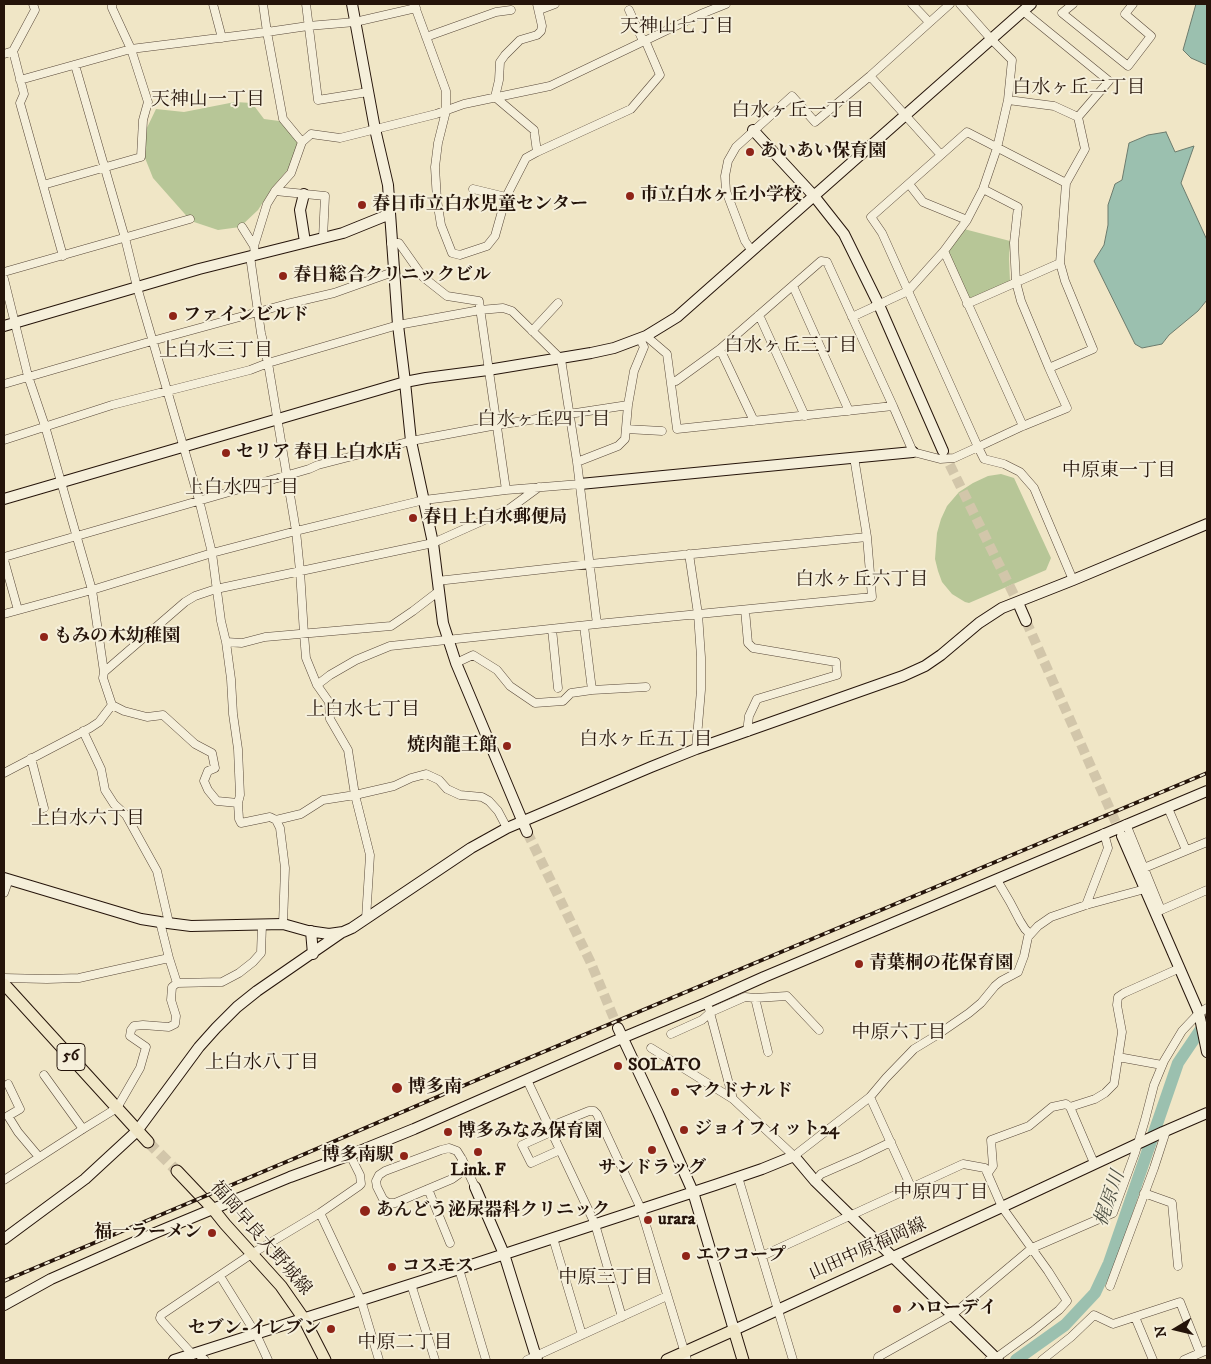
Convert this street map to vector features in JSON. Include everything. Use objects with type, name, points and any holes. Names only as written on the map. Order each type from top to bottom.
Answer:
[{"type":"main road","name":"56","points":[[4,984],[148,1142]]},
{"type":"main road","name":"福岡早良大野城線","points":[[177,1172],[213,1209],[281,1286],[304,1319],[325,1360]]},
{"type":"main road","points":[[667,1360],[685,1356],[734,1330],[744,1360]]},
{"type":"street","points":[[41,4],[34,7],[13,51],[24,94],[20,103],[63,256]]},
{"type":"street","points":[[43,185],[141,157],[143,120],[148,102],[131,49],[112,8],[112,4]]},
{"type":"street","points":[[213,4],[222,38]]},
{"type":"street","points":[[263,4],[283,119],[302,142]]},
{"type":"street","points":[[306,4],[318,100],[368,92]]},
{"type":"street","points":[[352,4],[375,129],[388,185],[393,272],[411,442],[433,543],[443,623],[456,663],[527,832]]},
{"type":"street","points":[[492,4],[496,12]]},
{"type":"street","points":[[495,97],[499,80],[500,62],[520,40],[537,35],[540,31],[542,26],[538,7],[555,4]]},
{"type":"street","points":[[253,252],[268,204],[275,191],[291,173],[302,142],[312,134],[340,138],[446,111],[464,104],[550,86],[726,4]]},
{"type":"street","points":[[912,4],[929,22]]},
{"type":"street","points":[[752,251],[745,241],[726,191],[725,176],[728,161],[736,147],[792,96],[815,122],[870,76],[950,4]]},
{"type":"street","points":[[852,317],[908,291],[944,252],[967,220],[983,189],[997,148],[1008,100],[1012,60],[991,40],[960,4]]},
{"type":"street","points":[[4,499],[405,382],[561,359],[614,348],[643,337],[677,317],[1032,4]]},
{"type":"street","points":[[1073,4],[1062,13],[1128,66],[1151,36],[1125,14],[1133,4]]},
{"type":"street","points":[[20,80],[131,49],[308,26],[355,22],[415,6],[446,91],[446,111],[438,143],[435,167],[437,200],[441,225],[452,253],[460,255],[487,246],[496,236],[506,197],[526,158],[631,109],[660,75],[629,10]]},
{"type":"street","points":[[426,36],[496,12],[511,10]]},
{"type":"street","points":[[1023,11],[1108,81],[1078,117]]},
{"type":"street","points":[[4,54],[13,51]]},
{"type":"street","points":[[75,65],[125,238],[152,341],[199,500],[212,553],[221,621],[226,642],[238,749],[239,819],[241,822],[270,817],[276,820],[280,828],[285,868],[283,924]]},
{"type":"street","points":[[870,76],[941,155]]},
{"type":"street","points":[[495,97],[534,130],[537,152]]},
{"type":"street","points":[[1008,100],[1054,106],[1078,117]]},
{"type":"street","points":[[1049,368],[1094,348],[1065,281],[1060,263],[1066,183],[1085,149],[1078,117]]},
{"type":"street","points":[[753,130],[814,196],[844,234],[879,305],[943,451]]},
{"type":"street","points":[[1066,183],[967,132],[871,217],[882,233],[984,459],[1004,464],[1020,472],[1034,488],[1073,580]]},
{"type":"street","points":[[909,184],[923,202],[967,220]]},
{"type":"street","points":[[473,189],[506,197]]},
{"type":"street","points":[[4,614],[92,590],[212,553],[424,500],[506,490],[913,452],[940,459],[954,458],[1067,408],[1020,301],[1016,282],[1014,243],[1018,207],[983,189]]},
{"type":"street","points":[[275,191],[325,196],[323,238]]},
{"type":"street","points":[[304,194],[300,210],[305,242]]},
{"type":"street","points":[[4,326],[253,252],[343,233],[390,214]]},
{"type":"street","points":[[4,272],[190,219]]},
{"type":"street","points":[[242,227],[253,252],[261,333],[278,419],[296,531],[306,658],[317,685],[329,702],[330,719],[348,750],[355,795],[370,855],[366,920]]},
{"type":"street","points":[[391,243],[399,243],[423,277],[446,296],[479,301],[506,490]]},
{"type":"street","points":[[944,252],[1023,426]]},
{"type":"street","points":[[671,380],[676,380],[720,349],[821,261],[827,262],[913,452]]},
{"type":"street","points":[[967,304],[1060,263]]},
{"type":"street","points":[[4,384],[258,312],[334,294],[393,272]]},
{"type":"street","points":[[4,279],[28,376],[45,426],[92,590],[104,672],[103,678],[112,705],[124,711],[147,717],[163,715],[195,744],[212,753],[215,768],[208,771],[204,781],[208,790],[217,801],[238,803]]},
{"type":"street","points":[[793,286],[850,411]]},
{"type":"street","points":[[532,331],[558,303]]},
{"type":"street","points":[[4,440],[112,405],[250,370],[398,325],[480,310],[503,308],[512,311],[561,359],[580,484],[597,624]]},
{"type":"street","points":[[760,315],[805,416]]},
{"type":"street","points":[[643,337],[668,354],[677,429],[893,406]]},
{"type":"street","points":[[577,462],[618,446],[625,439],[634,371],[644,347],[643,337]]},
{"type":"street","points":[[720,349],[754,421]]},
{"type":"street","points":[[18,610],[4,558],[199,500],[309,470],[325,463],[411,442],[497,425],[628,405]]},
{"type":"street","points":[[626,430],[662,431]]},
{"type":"street","points":[[317,685],[356,660],[390,646],[872,597],[867,537],[854,457]]},
{"type":"street","points":[[104,672],[185,602],[206,591],[433,543],[509,509],[539,487]]},
{"type":"street","points":[[4,1239],[85,1179],[137,1131],[194,1054],[237,1007],[257,991],[343,932],[366,920],[471,848],[523,821],[696,750],[903,676],[925,666],[979,623],[1002,608],[1207,524]]},
{"type":"street","points":[[226,642],[242,643],[265,637],[391,626],[413,611],[438,586],[590,564],[867,537]]},
{"type":"street","points":[[689,554],[698,614],[701,657],[701,690],[696,750]]},
{"type":"street","points":[[1019,605],[1026,621]]},
{"type":"street","points":[[745,610],[748,643],[753,648],[836,662],[837,674],[757,699],[748,716],[747,732]]},
{"type":"street","points":[[584,626],[592,690]]},
{"type":"street","points":[[552,629],[558,688]]},
{"type":"street","points":[[456,663],[473,655],[497,670],[510,686],[535,702],[563,701],[571,694],[592,690],[646,687]]},
{"type":"street","points":[[4,773],[99,722],[112,705]]},
{"type":"street","points":[[83,731],[102,770],[105,790],[114,804],[126,815],[158,871],[169,958],[177,983]]},
{"type":"street","points":[[31,758],[44,808]]},
{"type":"street","points":[[276,820],[301,814],[323,800],[394,786],[411,778],[426,774],[438,780],[447,789],[460,795],[482,797],[489,801],[498,811],[507,828]]},
{"type":"street","points":[[671,1034],[702,1020],[709,1008],[764,977],[1207,791]]},
{"type":"street","points":[[1168,808],[1186,850]]},
{"type":"street","points":[[1126,824],[1180,968],[1202,1013],[1207,1052]]},
{"type":"street","points":[[1086,905],[1108,848],[1104,834]]},
{"type":"street","points":[[1122,836],[1145,888],[1158,911]]},
{"type":"street","points":[[1144,868],[1207,842]]},
{"type":"street","points":[[4,893],[6,878],[141,918],[165,923],[191,926],[283,924],[329,934],[343,932]]},
{"type":"street","points":[[997,880],[1024,929],[1030,934]]},
{"type":"street","points":[[174,1360],[693,1192],[779,1163],[794,1156],[870,1097],[914,1049],[969,1013],[981,1003],[995,986],[1018,972],[1030,934],[1038,926],[1051,917],[1145,888]]},
{"type":"street","points":[[1158,911],[1207,890]]},
{"type":"street","points":[[5,1176],[117,1108],[140,1068],[146,1047],[130,1036],[134,1026],[169,1027],[176,1024],[176,1016],[171,1000],[172,987],[177,983],[222,982],[238,973],[262,953],[262,924]]},
{"type":"street","points":[[311,931],[313,954]]},
{"type":"street","points":[[4,978],[79,978],[169,958]]},
{"type":"street","points":[[1070,1107],[1094,1099],[1105,1093],[1114,1084],[1122,1032],[1117,1005],[1118,997],[1124,992],[1180,968]]},
{"type":"street","points":[[4,1305],[51,1279],[155,1232],[290,1177],[350,1155],[527,1080],[620,1033],[745,997],[787,996],[819,1030]]},
{"type":"street","points":[[755,998],[768,1052]]},
{"type":"street","points":[[709,1008],[733,1099]]},
{"type":"street","points":[[878,1360],[878,1357],[951,1316],[1032,1248],[1113,1213],[1141,1142],[1154,1085],[1162,1065],[1182,1031],[1202,1013]]},
{"type":"street","points":[[620,1033],[693,1192],[734,1330]]},
{"type":"street","points":[[650,1048],[733,1099],[794,1156],[815,1181],[850,1215],[994,1359],[1033,1331],[1067,1301],[1002,1207],[986,1168],[963,1164],[911,1187],[850,1215],[762,1256]]},
{"type":"street","points":[[1118,1057],[1162,1065]]},
{"type":"street","points":[[44,1075],[83,1129]]},
{"type":"street","points":[[527,1080],[595,1224],[622,1317]]},
{"type":"street","points":[[8,1084],[9,1095],[20,1109],[8,1116],[18,1132],[39,1157]]},
{"type":"street","points":[[870,1097],[911,1187]]},
{"type":"street","points":[[988,1173],[993,1166],[991,1140],[1029,1126],[1052,1107],[1066,1104],[1070,1107],[1094,1163]]},
{"type":"street","points":[[560,1150],[531,1163],[522,1145],[589,1110],[594,1111],[641,1209],[685,1356]]},
{"type":"street","name":"山田中原福岡線","points":[[734,1330],[1094,1163],[1207,1113]]},
{"type":"street","points":[[1110,1286],[1144,1193],[1164,1131]]},
{"type":"street","points":[[815,1181],[821,1174],[891,1142]]},
{"type":"street","points":[[462,1159],[459,1174],[452,1179],[395,1203],[388,1203],[383,1199],[376,1181],[386,1171],[441,1150],[449,1148],[457,1152],[462,1159],[504,1254],[533,1359],[667,1296]]},
{"type":"street","points":[[205,1360],[195,1354],[162,1321],[161,1315],[253,1254],[320,1213],[361,1184],[360,1175],[350,1155]]},
{"type":"street","points":[[738,1177],[793,1360]]},
{"type":"street","points":[[452,1179],[460,1178],[468,1181],[474,1187]]},
{"type":"street","points":[[428,1189],[450,1243]]},
{"type":"street","points":[[1144,1193],[1172,1202],[1178,1266]]},
{"type":"street","points":[[320,1213],[361,1300],[379,1360]]},
{"type":"street","points":[[553,1238],[582,1335]]},
{"type":"street","points":[[458,1269],[486,1360]]},
{"type":"street","points":[[220,1276],[256,1334],[268,1360]]},
{"type":"street","points":[[412,1284],[435,1360]]},
{"type":"street","points":[[1042,1360],[1071,1337],[1094,1315],[1113,1324],[1180,1302],[1204,1351],[1184,1360]]},
{"type":"street","points":[[1135,1317],[1153,1360]]},
{"type":"shaded area","points":[[1196,4],[1207,4],[1207,65],[1191,58],[1183,50]]},
{"type":"shaded area","points":[[235,102],[252,103],[264,119],[279,121],[297,140],[299,145],[289,168],[272,188],[258,210],[240,227],[218,230],[191,221],[153,178],[145,158],[144,134],[156,109],[184,112]]},
{"type":"shaded area","points":[[1166,132],[1175,152],[1194,146],[1181,183],[1207,240],[1207,300],[1198,311],[1169,335],[1162,344],[1142,348],[1135,344],[1094,261],[1104,245],[1108,225],[1108,205],[1115,184],[1122,180],[1129,143],[1148,135]]},
{"type":"shaded area","points":[[964,229],[1010,241],[1010,281],[969,299],[948,252]]},
{"type":"shaded area","points":[[1001,474],[1014,478],[1051,558],[1046,570],[969,603],[965,602],[952,594],[942,582],[935,559],[937,533],[947,506],[959,492],[988,476]]},
{"type":"waterway","name":"梶原川","points":[[1016,1360],[1065,1325],[1095,1293],[1109,1263],[1178,1063],[1203,1026],[1207,1024]]},
{"type":"tunnel","points":[[943,451],[1019,605]]},
{"type":"tunnel","points":[[1026,621],[1121,834]]},
{"type":"tunnel","points":[[527,832],[590,961],[618,1028]]},
{"type":"tunnel","points":[[148,1142],[177,1171]]},
{"type":"railway","points":[[4,1281],[1207,773]]},
{"type":"place","name":"あいあい保育園","points":[[750,152]]},
{"type":"place","name":"市立白水ヶ丘小学校","points":[[630,196]]},
{"type":"place","name":"春日市立白水児童センター","points":[[362,205]]},
{"type":"place","name":"春日総合クリニックビル","points":[[283,276]]},
{"type":"place","name":"ファインビルド","points":[[173,316]]},
{"type":"place","name":"セリア 春日上白水店","points":[[226,453]]},
{"type":"place","name":"春日上白水郵便局","points":[[413,518]]},
{"type":"place","name":"もみの木幼稚園","points":[[44,637]]},
{"type":"place","name":"焼肉龍王館","points":[[507,746]]},
{"type":"place","name":"青葉桐の花保育園","points":[[859,964]]},
{"type":"place","name":"SOLATO","points":[[618,1066]]},
{"type":"place","name":"博多南","points":[[397,1088]]},
{"type":"place","name":"マクドナルド","points":[[675,1092]]},
{"type":"place","name":"ジョイフィット24","points":[[684,1130]]},
{"type":"place","name":"博多みなみ保育園","points":[[448,1132]]},
{"type":"place","name":"サンドラッグ","points":[[652,1150]]},
{"type":"place","name":"Link. F","points":[[478,1152]]},
{"type":"place","name":"博多南駅","points":[[404,1156]]},
{"type":"place","name":"あんどう泌尿器科クリニック","points":[[365,1211]]},
{"type":"place","name":"urara","points":[[648,1220]]},
{"type":"place","name":"福一ラーメン","points":[[212,1233]]},
{"type":"place","name":"エフコープ","points":[[686,1256]]},
{"type":"place","name":"コスモス","points":[[392,1267]]},
{"type":"place","name":"ハローデイ","points":[[897,1309]]},
{"type":"place","name":"セブン-イレブン","points":[[331,1329]]},
{"type":"district","name":"天神山七丁目","points":[[677,28]]},
{"type":"district","name":"白水ヶ丘二丁目","points":[[1079,89]]},
{"type":"district","name":"天神山一丁目","points":[[208,101]]},
{"type":"district","name":"白水ヶ丘一丁目","points":[[798,112]]},
{"type":"district","name":"白水ヶ丘三丁目","points":[[791,347]]},
{"type":"district","name":"上白水三丁目","points":[[216,352]]},
{"type":"district","name":"白水ヶ丘四丁目","points":[[544,421]]},
{"type":"district","name":"中原東一丁目","points":[[1119,472]]},
{"type":"district","name":"上白水四丁目","points":[[242,489]]},
{"type":"district","name":"白水ヶ丘六丁目","points":[[862,581]]},
{"type":"district","name":"上白水七丁目","points":[[363,711]]},
{"type":"district","name":"白水ヶ丘五丁目","points":[[646,741]]},
{"type":"district","name":"上白水六丁目","points":[[88,820]]},
{"type":"district","name":"中原六丁目","points":[[899,1034]]},
{"type":"district","name":"上白水八丁目","points":[[262,1064]]},
{"type":"district","name":"中原四丁目","points":[[941,1194]]},
{"type":"district","name":"中原三丁目","points":[[606,1279]]},
{"type":"district","name":"中原二丁目","points":[[405,1344]]}]
